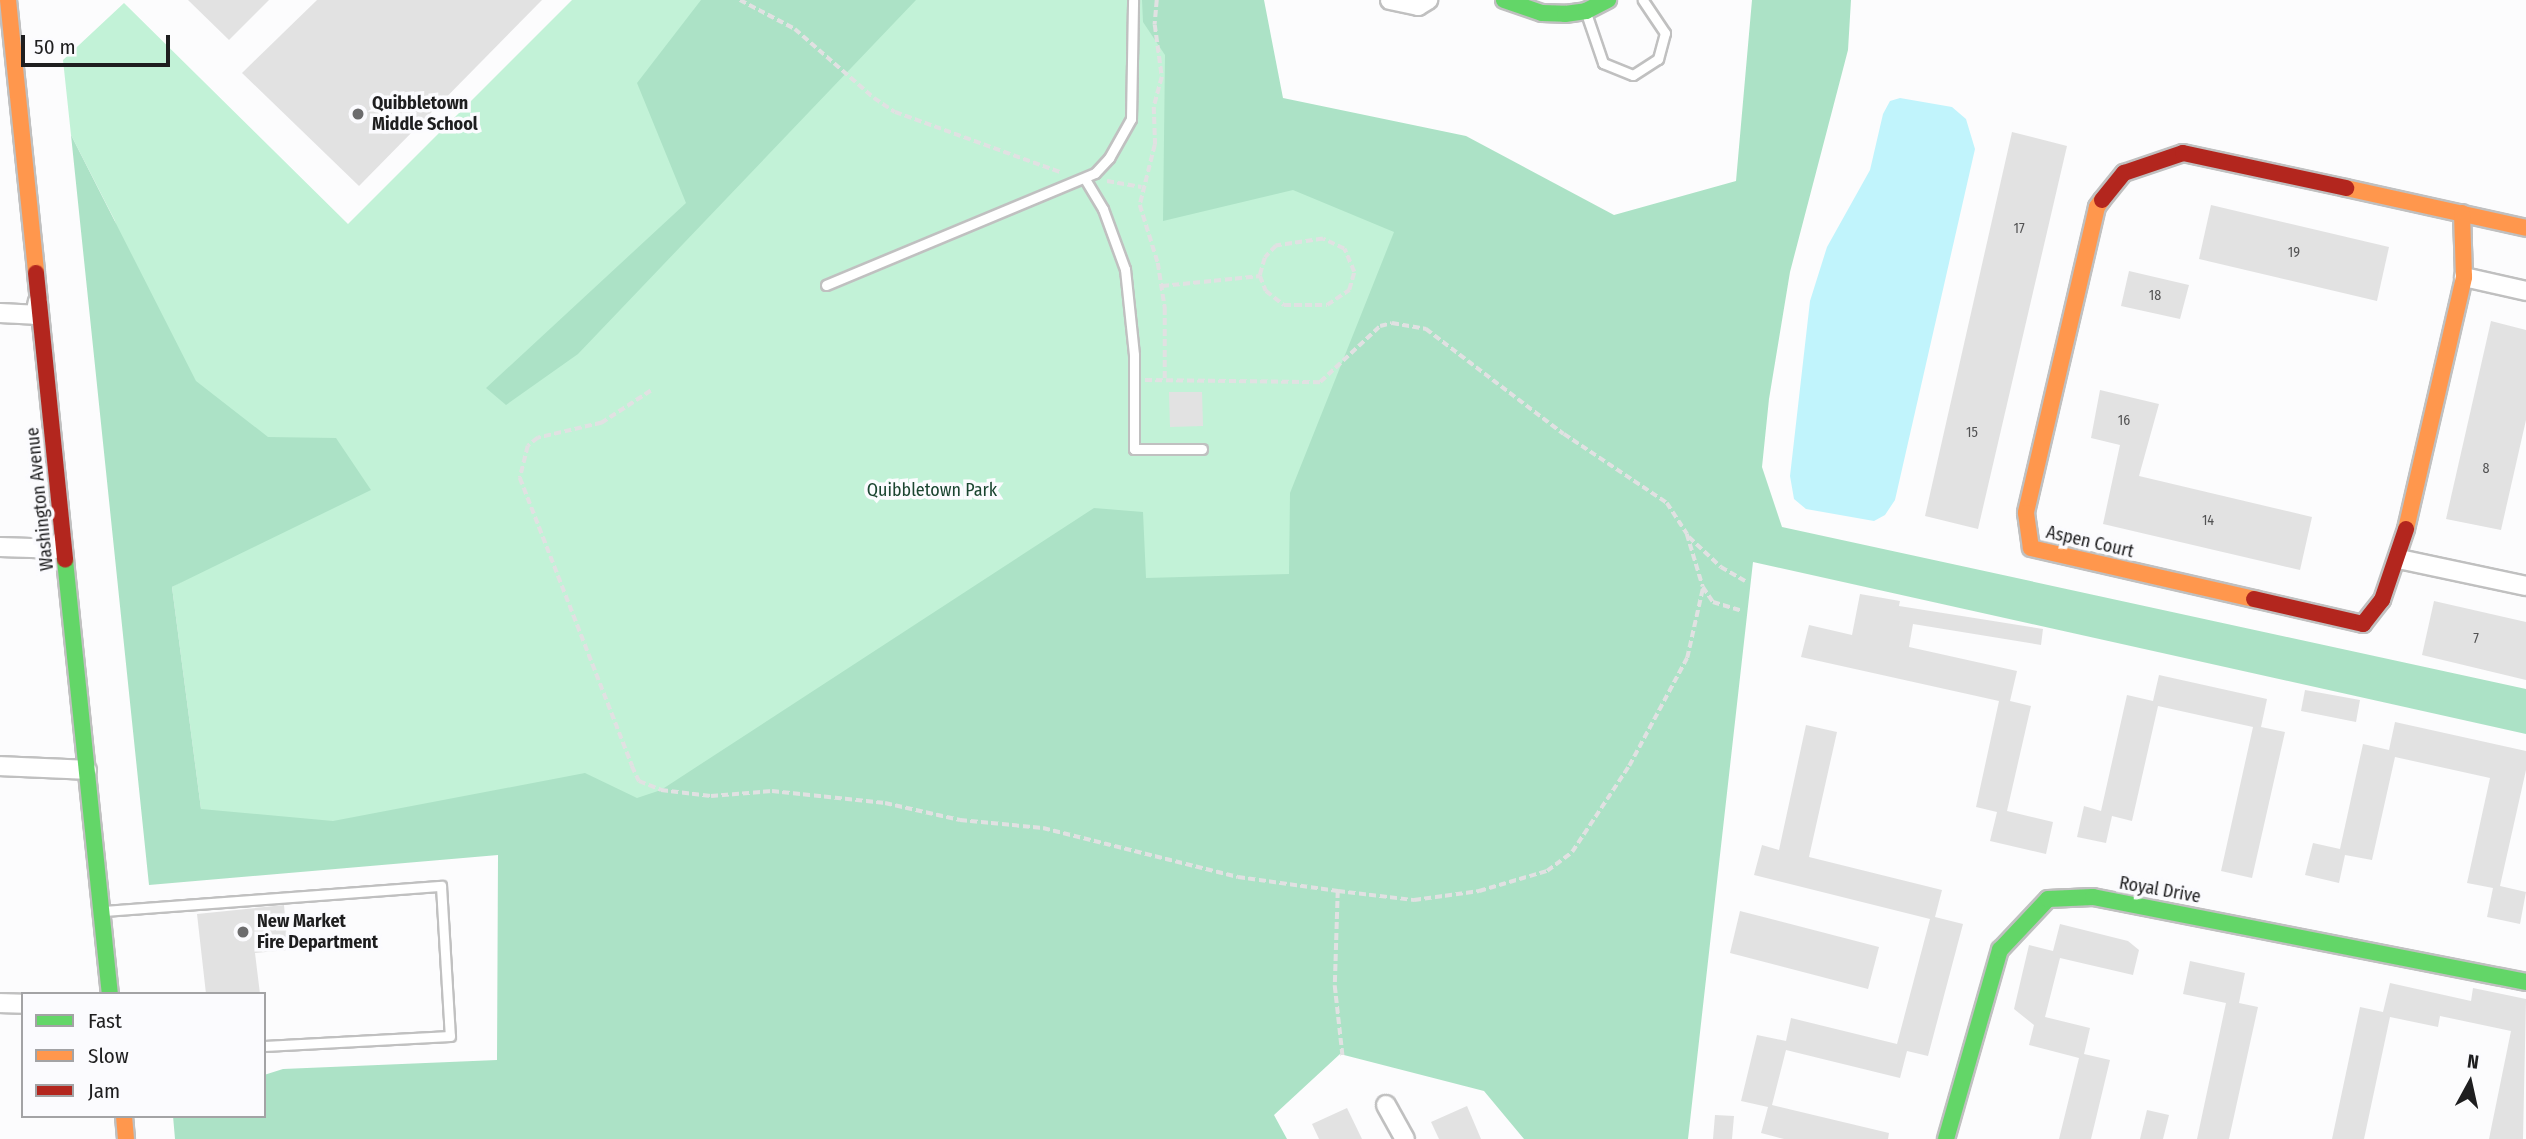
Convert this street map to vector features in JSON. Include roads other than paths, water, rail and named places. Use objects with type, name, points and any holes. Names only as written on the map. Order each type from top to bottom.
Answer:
[{"type":"street","name":"Washington Avenue","points":[[8,0],[7,65],[39,298],[110,992]]},
{"type":"street","points":[[1390,0],[1419,6],[1427,0]]},
{"type":"street","points":[[1504,0],[1542,13],[1586,11],[1608,0]]},
{"type":"street","name":"Aspen Court","points":[[2462,213],[2464,277],[2399,559],[2382,600],[2363,624],[2031,548],[2026,513],[2097,206],[2124,173],[2183,153],[2462,213],[2526,228]]},
{"type":"street","points":[[2464,277],[2526,291]]},
{"type":"street","points":[[0,313],[36,315],[39,298]]},
{"type":"street","points":[[0,547],[62,549],[62,532]]},
{"type":"street","points":[[2399,559],[2526,586]]},
{"type":"street","points":[[0,766],[87,770]]},
{"type":"street","name":"Royal Drive","points":[[1946,1139],[2000,950],[2048,899],[2093,897],[2526,982]]},
{"type":"street","points":[[0,1003],[21,1004]]},
{"type":"street","points":[[1386,1105],[1405,1139]]},
{"type":"street","points":[[124,1118],[126,1139]]},
{"type":"lane","points":[[826,285],[1085,179],[1109,158],[1131,119],[1133,0]]},
{"type":"lane","points":[[1586,11],[1603,63],[1633,75],[1658,59],[1665,33],[1643,0]]},
{"type":"lane","points":[[1085,179],[1103,209],[1125,269],[1134,380],[1134,449],[1202,449]]},
{"type":"lane","points":[[102,912],[441,886],[450,1036],[266,1046]]},
{"type":"water","points":[[1900,98],[1952,107],[1966,119],[1975,149],[1895,500],[1885,515],[1874,521],[1806,509],[1794,499],[1790,476],[1810,301],[1827,247],[1870,170],[1883,114],[1890,101]]},
{"type":"place","name":"Quibbletown Middle School","points":[[358,114]]},
{"type":"place","name":"New Market Fire Department","points":[[243,932]]},
{"type":"park label","name":"Quibbletown Park","points":[[932,490]]}]
